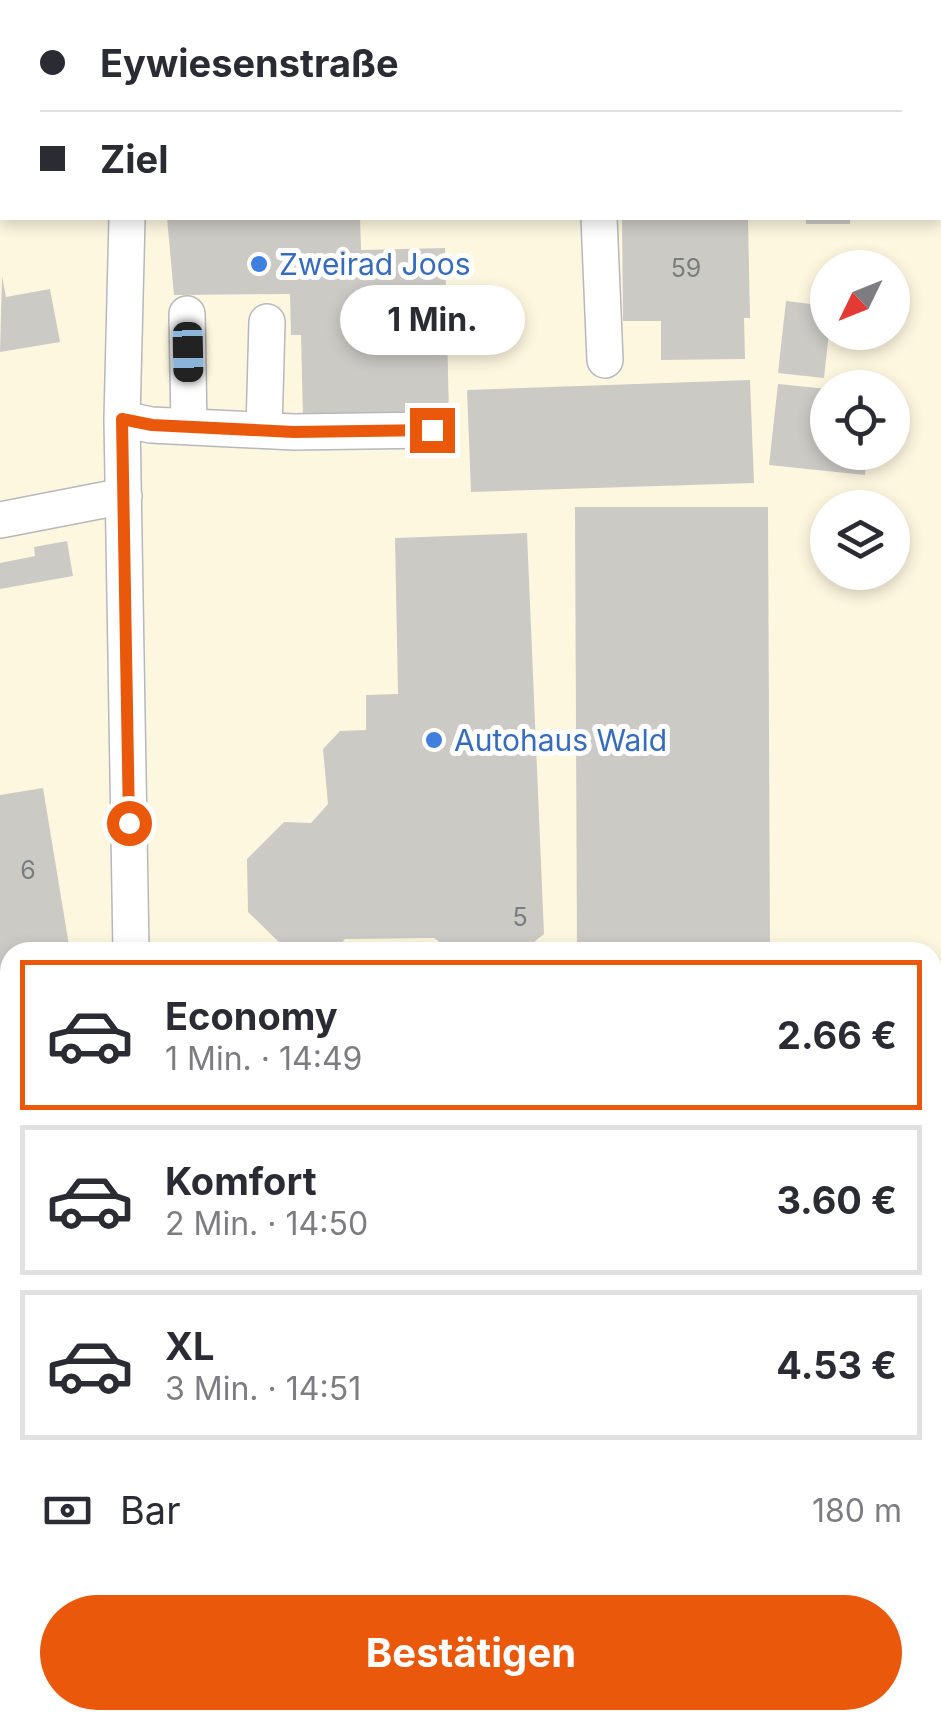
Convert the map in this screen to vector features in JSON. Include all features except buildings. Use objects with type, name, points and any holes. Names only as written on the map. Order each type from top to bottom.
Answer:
[{"type":"street","points":[[126,220],[122,419],[131,942]]},
{"type":"street","points":[[599,220],[605,360]]},
{"type":"street","points":[[188,314],[190,426]]},
{"type":"street","points":[[264,429],[267,322]]},
{"type":"street","points":[[122,419],[152,425],[294,432],[432,430]]},
{"type":"street","points":[[0,520],[124,496]]},
{"type":"shaded area","points":[[0,220],[941,220],[941,942],[0,942]]},
{"type":"place","name":"Zweirad Joos","points":[[259,264]]},
{"type":"place","name":"Autohaus Wald","points":[[434,740]]},
{"type":"route","points":[[129,823],[122,419],[152,425],[294,432],[432,430]]}]
